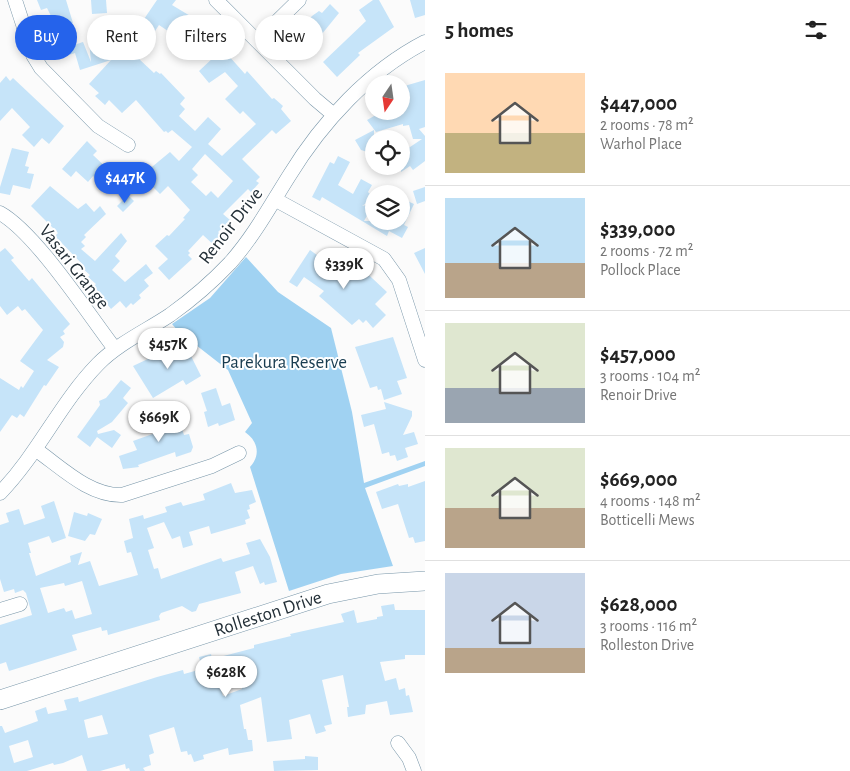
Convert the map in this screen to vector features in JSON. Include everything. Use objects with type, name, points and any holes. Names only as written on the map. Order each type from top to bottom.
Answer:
[{"type":"main road","name":"Rolleston Drive","points":[[0,700],[328,594],[370,585],[425,581]]},
{"type":"street","points":[[15,0],[33,55],[40,68],[98,126],[128,146]]},
{"type":"street","points":[[216,0],[255,39]]},
{"type":"street","points":[[284,15],[299,0]]},
{"type":"street","name":"Renoir Drive","points":[[0,493],[16,477],[82,384],[115,349],[170,314],[218,275],[249,239],[276,200],[301,157],[334,115],[354,95],[395,61],[425,42]]},
{"type":"street","points":[[276,60],[334,115]]},
{"type":"street","points":[[276,200],[384,259],[399,280],[425,360]]},
{"type":"street","name":"Vasari Grange","points":[[0,213],[18,226],[44,256],[115,349]]},
{"type":"street","points":[[35,449],[80,481],[98,492],[109,495],[122,495],[212,466],[239,453]]},
{"type":"street","points":[[0,610],[20,604]]},
{"type":"street","points":[[398,743],[409,758],[414,771]]},
{"type":"green space","name":"Parekura Reserve","points":[[246,257],[278,292],[331,328],[352,412],[364,483],[425,461],[425,466],[365,488],[393,566],[341,574],[289,591],[250,467],[257,453],[253,440],[245,432],[252,423],[228,370],[178,331],[172,324],[210,298]]},
{"type":"building","points":[[37,0],[66,0],[71,15],[50,15],[47,8],[41,10]]},
{"type":"building","points":[[91,0],[106,0],[107,13],[92,14]]},
{"type":"building","points":[[157,0],[176,0],[172,5],[189,15],[166,15],[166,30],[159,25],[156,30],[156,15],[147,15]]},
{"type":"building","points":[[373,0],[379,0],[394,27],[358,53],[360,55],[337,77],[323,62],[366,21],[359,10]]},
{"type":"building","points":[[410,0],[425,0],[425,15],[415,18]]},
{"type":"building","points":[[330,4],[339,13],[323,33],[323,15],[313,15],[319,11],[322,13]]},
{"type":"building","points":[[83,42],[87,52],[87,60],[91,62],[91,60],[111,60],[80,70],[77,60],[77,44]]},
{"type":"building","points":[[111,60],[140,60],[154,73],[156,71],[161,73],[185,98],[180,104],[185,109],[179,116],[195,131],[208,117],[221,129],[208,144],[222,156],[256,124],[243,111],[240,114],[225,99],[238,86],[225,72],[209,83],[199,71],[211,60],[232,60],[245,74],[247,71],[272,99],[274,98],[283,106],[281,109],[291,121],[276,134],[272,130],[242,159],[260,177],[256,181],[259,183],[251,192],[248,189],[223,214],[230,220],[218,232],[220,234],[218,236],[223,240],[216,247],[203,235],[188,251],[190,253],[188,255],[192,259],[169,280],[158,268],[168,259],[155,246],[167,235],[169,236],[185,219],[183,218],[190,210],[168,186],[160,194],[152,186],[150,189],[142,181],[144,179],[141,176],[170,152],[179,161],[192,147],[172,130],[168,133],[164,132],[136,100],[122,113],[109,100],[105,105],[95,96],[99,93],[89,84]],"holes":[[[205,154],[233,181],[218,198],[211,191],[206,196],[191,182],[198,175],[192,169]]]},
{"type":"building","points":[[6,76],[10,81],[13,78],[64,126],[49,144],[42,138],[34,147],[22,135],[30,127],[12,108],[0,121],[0,83]]},
{"type":"building","points":[[425,80],[425,127],[419,129],[425,136],[425,161],[413,170],[410,166],[410,147],[422,139],[413,139],[409,125],[403,126],[403,124],[383,130],[374,130],[367,120],[410,120],[410,84]]},
{"type":"building","points":[[365,135],[365,151],[361,150],[355,140]]},
{"type":"building","points":[[87,141],[97,151],[93,155],[111,172],[99,181],[93,176],[88,182],[76,171],[71,177],[62,169]]},
{"type":"building","points":[[12,148],[29,152],[25,166],[29,167],[27,173],[34,174],[30,189],[13,185],[10,195],[0,193],[0,187]]},
{"type":"building","points":[[338,156],[350,162],[338,185],[353,194],[361,179],[372,185],[365,185],[365,204],[362,206],[365,205],[365,223],[322,197],[320,201],[312,197],[330,162],[334,164]]},
{"type":"building","points":[[50,186],[78,209],[86,203],[94,212],[100,206],[106,214],[84,235],[86,237],[81,242],[85,246],[81,249],[95,261],[121,233],[127,241],[115,256],[120,261],[112,270],[125,282],[146,264],[153,273],[144,280],[149,286],[139,295],[141,298],[133,305],[131,303],[126,308],[120,301],[111,309],[102,298],[104,296],[93,287],[96,284],[82,268],[84,266],[55,236],[58,233],[31,206]]},
{"type":"building","points":[[425,187],[425,201],[417,204],[413,191]]},
{"type":"building","points":[[128,195],[134,201],[123,212],[117,206]]},
{"type":"building","points":[[410,202],[414,204],[410,212]]},
{"type":"building","points":[[377,230],[406,230],[402,238],[389,231],[387,236]]},
{"type":"building","points":[[5,248],[14,258],[11,260],[29,281],[32,278],[70,324],[63,331],[65,334],[60,337],[64,342],[63,347],[47,360],[59,367],[46,386],[44,385],[24,417],[20,414],[17,418],[12,415],[0,432],[0,378],[19,390],[21,386],[23,388],[34,371],[20,361],[43,330],[25,309],[22,311],[18,306],[7,315],[0,306],[0,252]]},
{"type":"building","points":[[425,248],[425,274],[414,253]]},
{"type":"building","points":[[310,250],[346,276],[357,264],[387,292],[375,304],[386,315],[373,328],[366,320],[363,323],[359,319],[352,325],[319,296],[324,291],[304,277],[297,287],[289,282]]},
{"type":"building","points":[[393,337],[407,378],[397,381],[402,394],[384,400],[381,389],[378,390],[377,386],[370,388],[355,347]]},
{"type":"building","points":[[184,342],[201,376],[186,385],[183,380],[153,398],[133,366]]},
{"type":"building","points":[[121,380],[131,388],[123,398],[128,403],[112,422],[97,431],[98,434],[114,430],[121,435],[112,448],[97,437],[90,447],[77,437],[100,405],[99,401],[106,398]]},
{"type":"building","points":[[216,388],[222,406],[230,403],[235,420],[219,426],[218,423],[208,427],[204,412],[207,411],[201,393]]},
{"type":"building","points":[[384,402],[412,411],[412,416],[403,435],[414,432],[418,444],[405,448],[408,457],[397,461],[395,455],[390,456],[389,452],[382,454],[374,424],[364,427],[361,415],[386,409]]},
{"type":"building","points":[[153,406],[169,419],[178,416],[184,435],[189,434],[193,447],[191,452],[176,457],[175,452],[138,465],[139,467],[123,469],[119,456],[137,450],[133,441],[161,431]]},
{"type":"building","points":[[425,481],[425,541],[415,543],[413,537],[409,538],[398,504],[382,509],[376,492],[398,484],[399,486],[408,484],[408,487]]},
{"type":"building","points":[[231,483],[235,493],[252,490],[256,502],[249,505],[250,509],[247,510],[250,518],[245,520],[246,524],[211,534],[209,526],[189,532],[193,545],[183,548],[180,536],[172,539],[164,522],[147,528],[154,548],[148,550],[154,569],[158,568],[161,579],[221,558],[223,562],[250,554],[246,543],[260,539],[270,557],[277,582],[265,585],[264,582],[260,584],[253,566],[235,572],[241,593],[199,604],[196,611],[192,612],[182,606],[161,613],[159,616],[160,620],[108,635],[107,630],[102,631],[101,627],[72,635],[77,650],[9,671],[6,662],[0,664],[0,625],[32,615],[26,593],[23,590],[15,593],[14,589],[4,592],[0,579],[0,525],[9,522],[6,513],[19,509],[24,525],[45,518],[41,506],[54,501],[66,538],[52,543],[49,536],[28,543],[36,576],[71,562],[70,556],[82,552],[78,565],[90,561],[99,586],[138,575],[131,552],[127,553],[124,541],[133,538],[129,519],[143,515],[144,519],[167,512],[165,507],[181,502],[183,506],[205,500],[203,494]],"holes":[[[82,581],[92,614],[75,619],[72,610],[66,612],[64,608],[48,613],[40,588],[64,583],[65,586]]]},
{"type":"building","points":[[74,512],[87,516],[88,513],[102,519],[95,535],[90,534],[85,541],[68,536]]},
{"type":"building","points":[[394,604],[395,610],[425,610],[425,655],[405,655],[405,659],[380,662],[385,681],[396,678],[399,690],[405,688],[406,696],[409,695],[413,712],[390,715],[387,701],[366,705],[365,714],[348,717],[347,707],[349,707],[343,675],[322,680],[332,724],[324,726],[326,731],[316,734],[310,714],[289,720],[292,739],[267,742],[261,697],[240,705],[244,729],[246,729],[248,740],[252,740],[253,751],[229,755],[228,748],[203,755],[204,759],[194,762],[191,754],[188,755],[187,751],[181,752],[174,727],[149,735],[154,753],[149,755],[151,765],[143,768],[145,771],[130,771],[129,768],[126,769],[125,764],[100,771],[87,771],[82,755],[63,763],[54,765],[53,763],[27,771],[0,771],[0,726],[2,726],[5,733],[38,721],[35,711],[46,707],[48,714],[67,710],[64,700],[78,697],[79,702],[183,670],[184,674],[202,669],[199,657],[211,654],[212,659],[254,648],[254,645],[291,636],[290,634],[344,622],[341,614],[354,610],[357,623],[377,619],[377,617],[383,616],[381,606]],"holes":[[[236,671],[242,689],[223,696],[217,676]],[[102,715],[108,734],[88,738],[84,720]],[[28,740],[33,757],[14,763],[9,746]]]},
{"type":"building","points":[[305,756],[318,757],[318,770],[274,771],[273,761],[305,759]]}]
